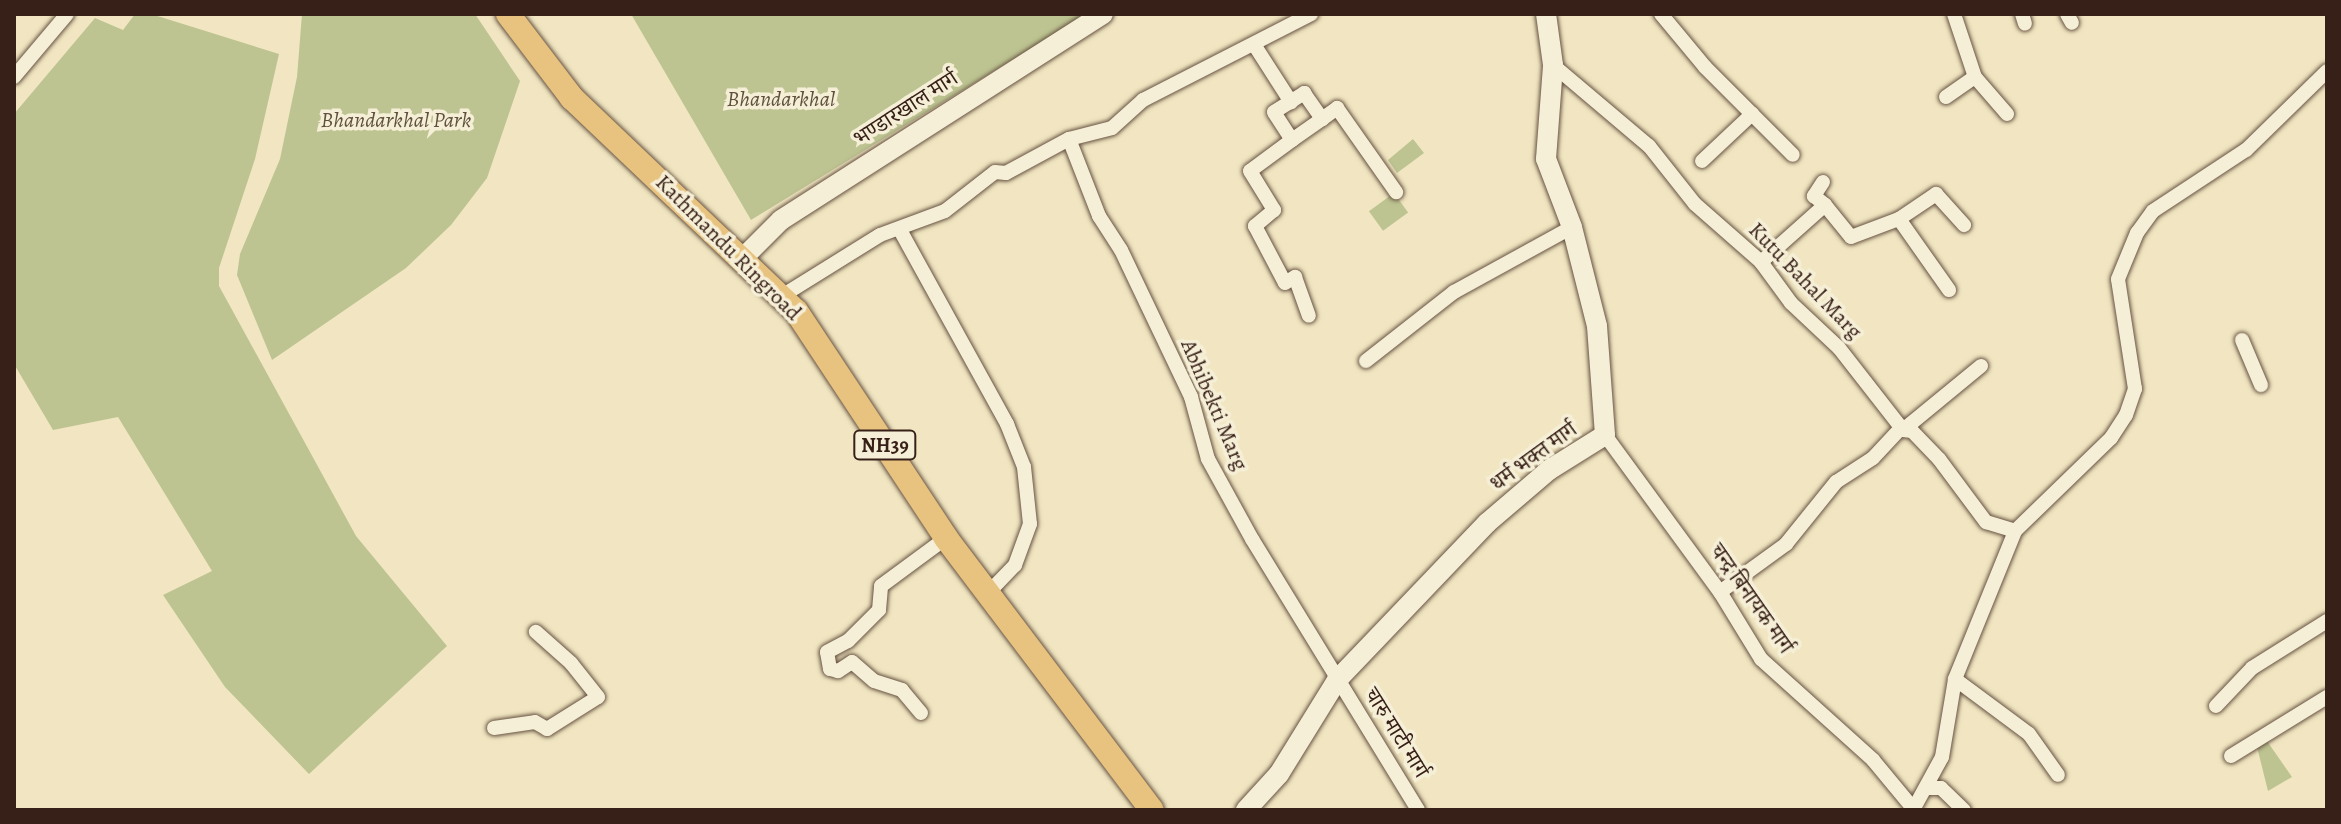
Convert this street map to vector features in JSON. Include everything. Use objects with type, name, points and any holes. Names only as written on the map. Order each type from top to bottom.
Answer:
[{"type":"highway","name":"Kathmandu Ringroad","points":[[508,14],[572,98],[744,257],[813,333],[946,538],[1152,810]]},
{"type":"main road","name":"भण्डारखाल मार्ग","points":[[744,257],[781,220],[1103,14]]},
{"type":"main road","name":"धर्म भक्त मार्ग","points":[[1246,810],[1294,751],[1337,680],[1516,495],[1605,435],[1597,326],[1572,227],[1546,159],[1553,65],[1546,14]]},
{"type":"street","points":[[14,77],[67,14]]},
{"type":"street","points":[[782,296],[865,243],[945,211],[995,172],[1006,173],[1069,139],[1112,128],[1143,100],[1255,46],[1311,14]]},
{"type":"street","points":[[1661,14],[1793,155]]},
{"type":"street","points":[[1958,17],[1975,77],[2007,114]]},
{"type":"street","points":[[1255,46],[1291,102]]},
{"type":"street","name":"Kutu Bahal Marg","points":[[1553,65],[1649,146],[1695,204],[1761,262],[1791,303],[1876,392],[1902,429],[1912,431],[1939,459],[1986,522],[2015,531]]},
{"type":"street","points":[[2015,531],[2111,438],[2126,415],[2135,389],[2118,279],[2137,233],[2153,211],[2246,150],[2327,71]]},
{"type":"street","points":[[1946,97],[1975,77]]},
{"type":"street","points":[[1292,140],[1274,112],[1304,93],[1322,119]]},
{"type":"street","points":[[1309,316],[1295,277],[1285,283],[1255,226],[1274,210],[1250,174],[1337,108],[1396,192]]},
{"type":"street","points":[[1702,161],[1752,114]]},
{"type":"street","name":"Abhibekti Marg","points":[[1069,139],[1099,216],[1121,250],[1191,397],[1209,460],[1337,680]]},
{"type":"street","points":[[1823,182],[1814,196],[1851,237],[1899,219],[1936,194],[1964,225]]},
{"type":"street","points":[[1761,262],[1825,205]]},
{"type":"street","points":[[1899,219],[1949,290]]},
{"type":"street","points":[[1366,361],[1454,292],[1572,227]]},
{"type":"street","points":[[900,230],[1007,424],[1024,467],[1030,524],[1015,565],[987,594]]},
{"type":"street","points":[[2242,340],[2261,385]]},
{"type":"street","points":[[1720,592],[1786,544],[1836,482],[1873,458],[1902,429],[1981,366]]},
{"type":"street","name":"चन्द्र बिनायक मार्ग","points":[[1605,435],[1720,592],[1761,659],[1873,760],[1912,809],[1928,788],[1942,757],[1955,679],[2015,531]]},
{"type":"street","points":[[921,713],[902,690],[874,681],[852,662],[838,671],[830,669],[827,652],[848,641],[879,610],[881,586],[946,538]]},
{"type":"street","points":[[2216,706],[2252,668],[2327,621]]},
{"type":"street","points":[[494,728],[535,722],[547,729],[598,697],[571,663],[536,632]]},
{"type":"street","points":[[1955,679],[2029,734],[2058,775]]},
{"type":"street","name":"चारु माटी मार्ग","points":[[1337,680],[1418,810]]},
{"type":"street","points":[[2231,756],[2327,697]]},
{"type":"street","points":[[1928,788],[1941,788],[1964,810]]},
{"type":"green space","points":[[135,14],[151,14],[279,54],[255,159],[219,268],[219,286],[356,536],[447,646],[309,774],[225,687],[163,595],[212,571],[118,417],[53,430],[14,364],[14,114],[95,18],[123,30]]},
{"type":"green space","name":"Bhandarkhal Park","points":[[302,14],[475,14],[520,81],[487,178],[451,225],[406,268],[272,360],[237,275],[240,254],[280,159],[297,77]]},
{"type":"green space","name":"Bhandarkhal","points":[[631,14],[1087,14],[751,220]]},
{"type":"green space","points":[[1413,139],[1424,153],[1397,173],[1388,160]]},
{"type":"green space","points":[[1394,193],[1408,212],[1383,231],[1369,211]]},
{"type":"green space","points":[[2267,741],[2292,777],[2268,791],[2257,747]]}]
